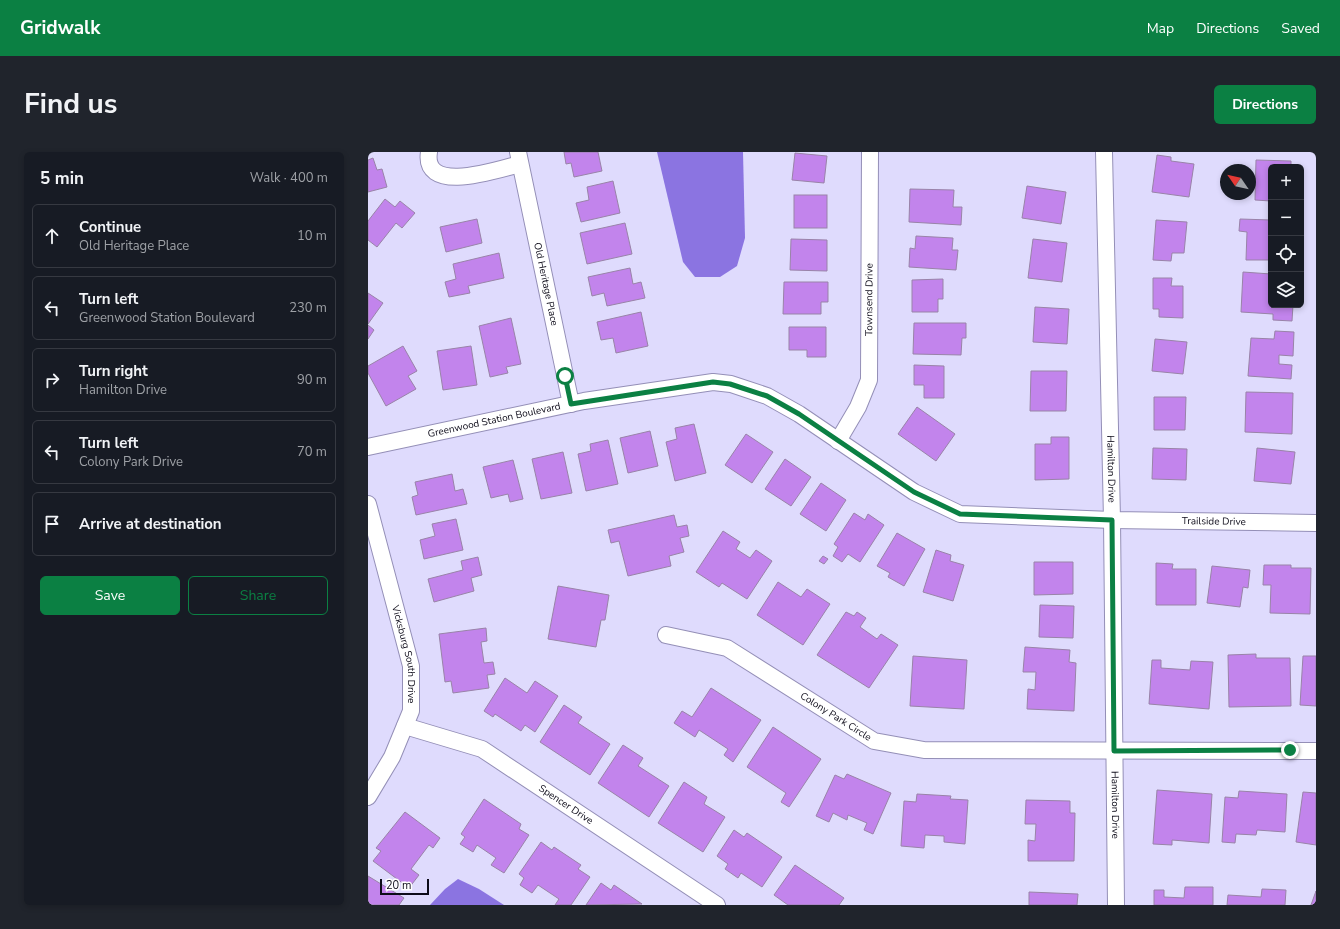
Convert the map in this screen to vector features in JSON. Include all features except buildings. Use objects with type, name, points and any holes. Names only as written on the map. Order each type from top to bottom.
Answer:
[{"type":"street","name":"Old Heritage Place","points":[[429,152],[428,158],[435,172],[442,176],[462,178],[519,158],[571,404]]},
{"type":"street","name":"Townsend Drive","points":[[838,441],[858,407],[869,380],[870,152]]},
{"type":"street","name":"Hamilton Drive","points":[[1104,152],[1112,520],[1116,905]]},
{"type":"street","name":"Greenwood Station Boulevard","points":[[368,447],[571,404],[713,382],[730,384],[767,396],[799,414],[914,492],[960,514],[1112,520]]},
{"type":"street","name":"Vicksburg South Drive","points":[[368,504],[411,666],[411,712],[392,758],[368,797]]},
{"type":"street","name":"Trailside Drive","points":[[1112,520],[1316,523]]},
{"type":"street","name":"Colony Park Circle","points":[[666,635],[727,648],[874,741],[924,750],[1316,751]]},
{"type":"street","name":"Spencer Drive","points":[[405,726],[482,749],[717,905]]},
{"type":"shaded area","points":[[657,152],[743,152],[745,238],[737,266],[720,277],[695,277],[683,262]]},
{"type":"shaded area","points":[[458,879],[479,889],[504,905],[430,905],[445,889]]},
{"type":"route","points":[[565,376],[571,404],[713,382],[730,384],[767,396],[799,414],[914,492],[960,514],[1112,520],[1114,751],[1290,750]]}]
